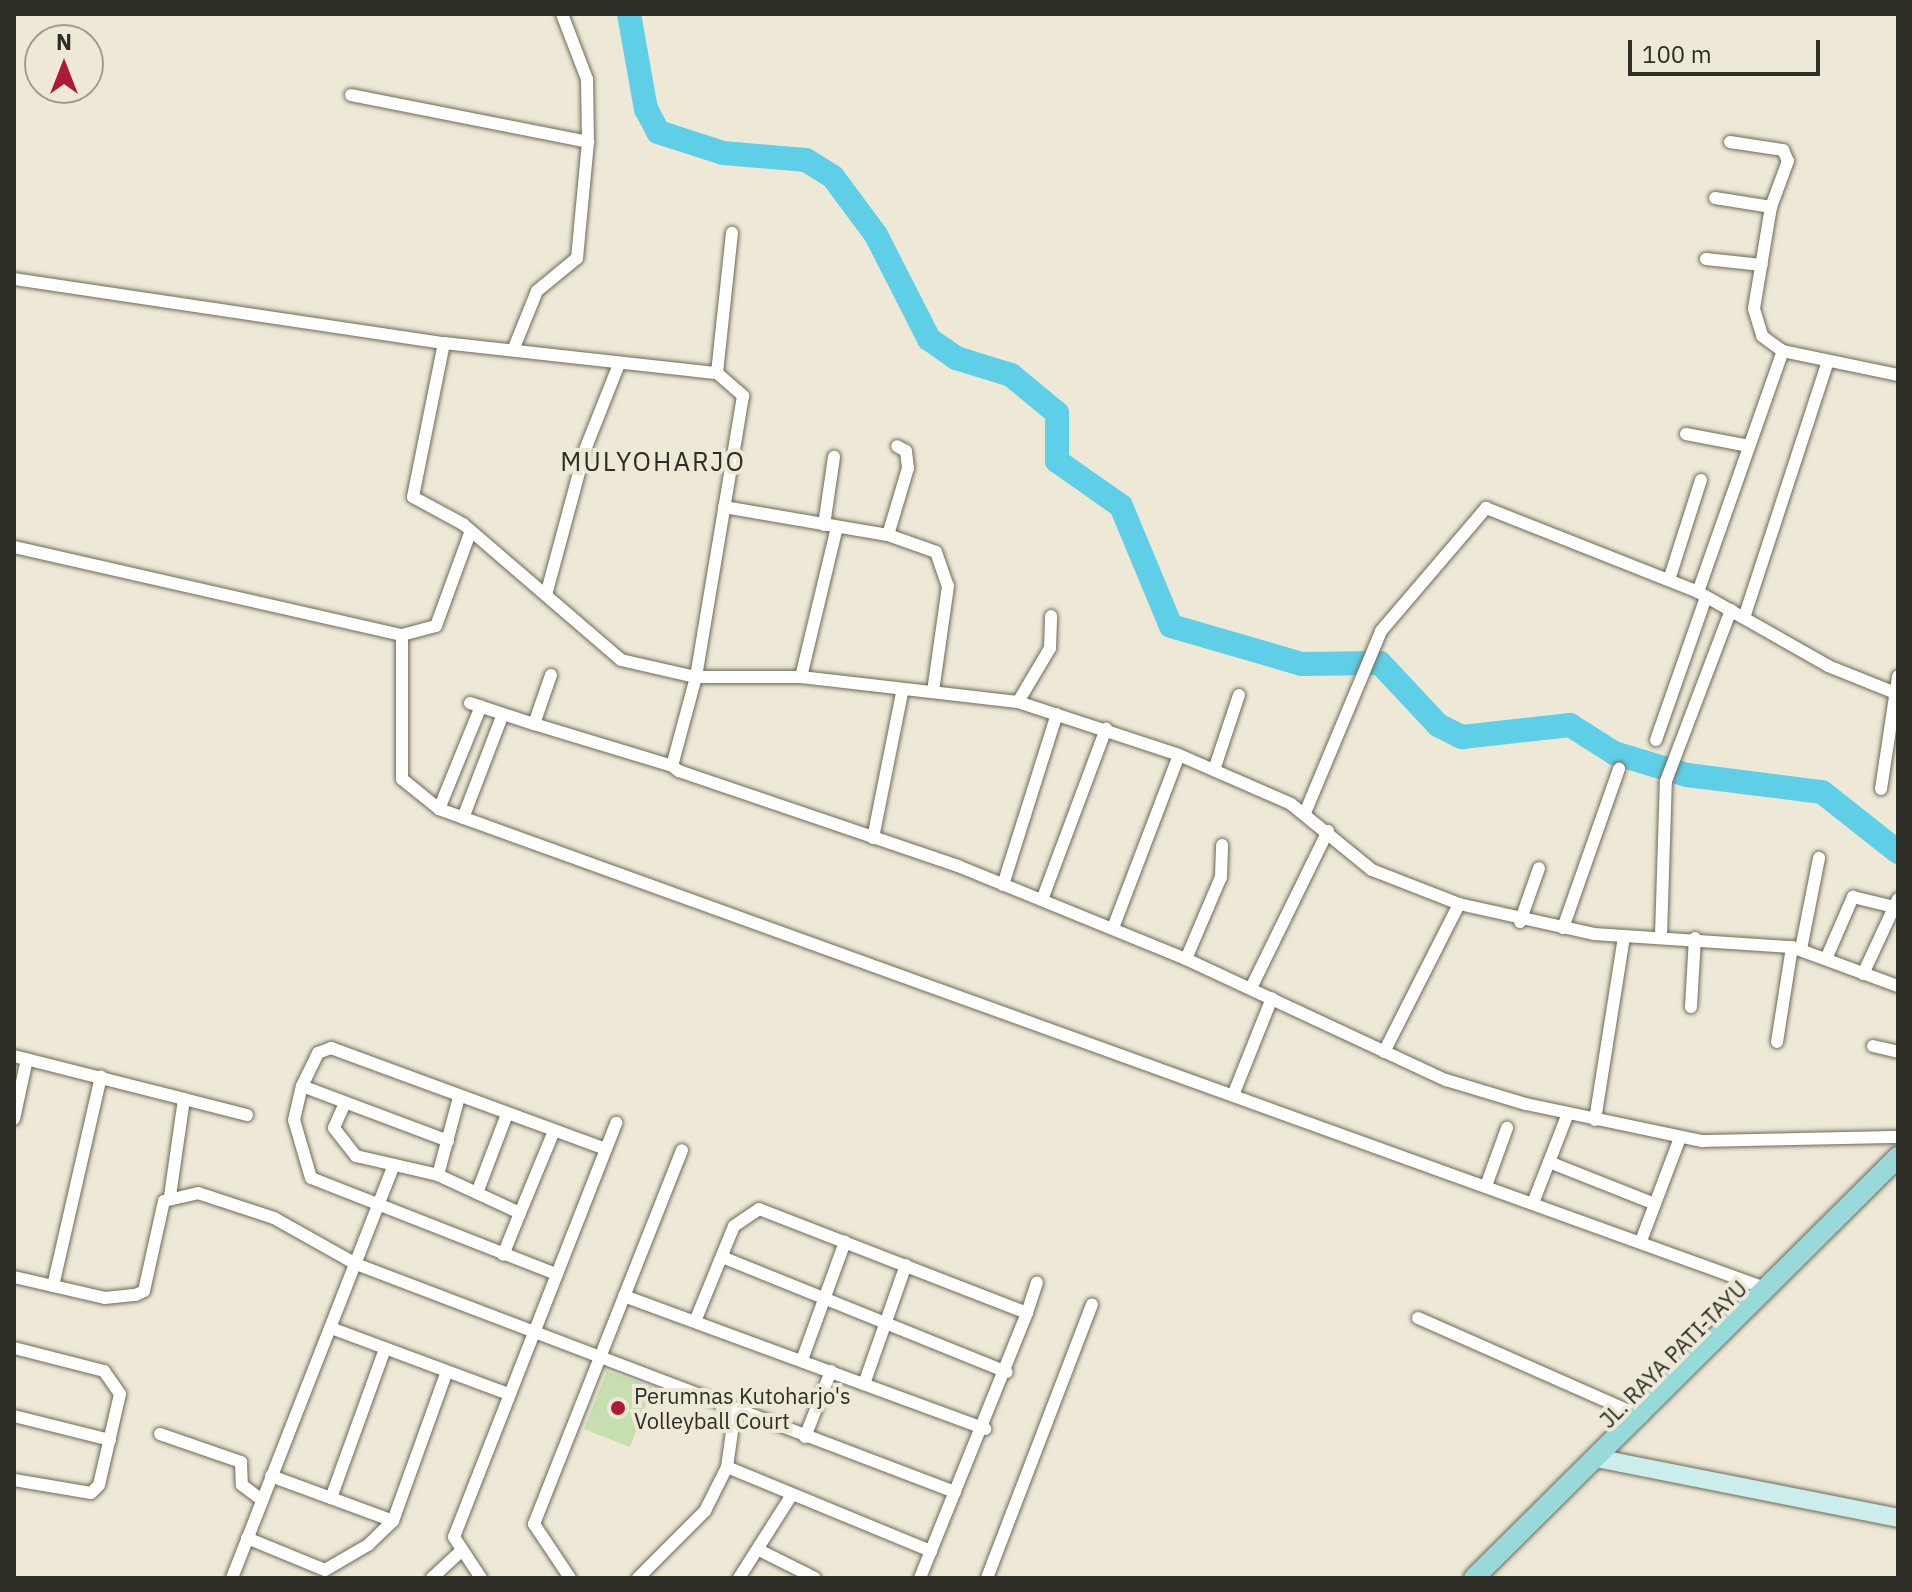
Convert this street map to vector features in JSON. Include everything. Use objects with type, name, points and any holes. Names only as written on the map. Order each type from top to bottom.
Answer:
[{"type":"main road","name":"JL. RAYA PATI-TAYU","points":[[1474,1578],[1643,1418],[1898,1157]]},
{"type":"street","points":[[514,348],[537,291],[577,258],[588,142],[587,79],[562,14]]},
{"type":"street","points":[[351,95],[588,142]]},
{"type":"street","points":[[1730,142],[1786,154],[1771,207],[1755,320],[1783,351],[1898,375]]},
{"type":"street","points":[[1715,198],[1771,207]]},
{"type":"street","points":[[717,373],[732,233]]},
{"type":"street","points":[[1706,259],[1762,265]]},
{"type":"street","points":[[14,279],[444,343],[514,348],[619,364],[717,373],[743,396],[696,677],[672,766]]},
{"type":"street","points":[[444,343],[412,493],[470,533],[631,666],[696,677],[801,677],[902,693],[933,692],[1018,702],[1106,729],[1214,770],[1305,813],[1372,870],[1459,904],[1520,922],[1624,937],[1695,938],[1797,948],[1898,986]]},
{"type":"street","points":[[1656,740],[1749,446],[1783,351]]},
{"type":"street","points":[[1744,618],[1828,361]]},
{"type":"street","points":[[546,595],[585,450],[619,364]]},
{"type":"street","points":[[1686,434],[1749,446]]},
{"type":"street","points":[[888,535],[908,468],[906,451],[897,446]]},
{"type":"street","points":[[801,677],[830,526],[834,457]]},
{"type":"street","points":[[1669,580],[1701,480]]},
{"type":"street","points":[[724,507],[888,535],[936,552],[947,572],[933,692]]},
{"type":"street","points":[[1305,813],[1356,679],[1381,631],[1486,508],[1702,594],[1828,666],[1896,693]]},
{"type":"street","points":[[14,547],[402,635],[422,635],[436,626],[470,533]]},
{"type":"street","points":[[1661,936],[1669,772],[1731,610]]},
{"type":"street","points":[[1018,702],[1050,648],[1051,616]]},
{"type":"street","points":[[402,635],[402,779],[439,809],[1234,1093],[1771,1290]]},
{"type":"street","points":[[534,724],[551,675]]},
{"type":"street","points":[[1881,789],[1898,676]]},
{"type":"street","points":[[873,838],[902,693]]},
{"type":"street","points":[[1214,770],[1239,695]]},
{"type":"street","points":[[439,809],[476,705],[672,766],[1042,900],[1186,959],[1446,1080],[1567,1116],[1680,1138],[1898,1137]]},
{"type":"street","points":[[463,818],[503,714]]},
{"type":"street","points":[[1003,885],[1057,714]]},
{"type":"street","points":[[1042,900],[1106,729]]},
{"type":"street","points":[[1113,928],[1179,755]]},
{"type":"street","points":[[1563,928],[1619,769]]},
{"type":"street","points":[[1251,988],[1328,831]]},
{"type":"street","points":[[1186,959],[1221,877],[1222,845]]},
{"type":"street","points":[[1777,1042],[1819,858]]},
{"type":"street","points":[[1520,922],[1539,868]]},
{"type":"street","points":[[1826,959],[1853,897],[1868,895],[1896,903],[1863,974]]},
{"type":"street","points":[[1384,1052],[1459,904]]},
{"type":"street","points":[[1595,1120],[1624,937]]},
{"type":"street","points":[[1691,1007],[1695,938]]},
{"type":"street","points":[[1234,1093],[1272,998]]},
{"type":"street","points":[[1873,1046],[1898,1052]]},
{"type":"street","points":[[556,1274],[323,1185],[306,1169],[294,1120],[302,1086],[318,1053],[331,1048],[606,1149]]},
{"type":"street","points":[[14,1119],[20,1057],[247,1115]]},
{"type":"street","points":[[53,1286],[101,1076]]},
{"type":"street","points":[[302,1086],[448,1141]]},
{"type":"street","points":[[438,1175],[459,1097]]},
{"type":"street","points":[[14,1277],[117,1299],[144,1291],[157,1221],[170,1196],[184,1099]]},
{"type":"street","points":[[345,1103],[334,1128],[338,1139],[356,1156],[392,1169],[438,1175],[520,1213]]},
{"type":"street","points":[[477,1193],[507,1114]]},
{"type":"street","points":[[1533,1203],[1567,1116]]},
{"type":"street","points":[[481,1578],[460,1552],[454,1537],[616,1123]]},
{"type":"street","points":[[1486,1186],[1507,1128]]},
{"type":"street","points":[[503,1255],[554,1131]]},
{"type":"street","points":[[1641,1241],[1680,1138]]},
{"type":"street","points":[[570,1578],[534,1524],[682,1150]]},
{"type":"street","points":[[1549,1162],[1655,1204]]},
{"type":"street","points":[[232,1578],[392,1169]]},
{"type":"street","points":[[170,1196],[198,1193],[238,1205],[356,1264],[600,1360],[955,1492]]},
{"type":"street","points":[[696,1319],[740,1216],[759,1209],[1027,1313]]},
{"type":"street","points":[[802,1360],[845,1242]]},
{"type":"street","points":[[722,1257],[1007,1372]]},
{"type":"street","points":[[864,1384],[906,1265]]},
{"type":"street","points":[[920,1578],[985,1429],[1037,1283]]},
{"type":"street","points":[[624,1296],[696,1319],[985,1429]]},
{"type":"street","points":[[987,1578],[1092,1304]]},
{"type":"street","points":[[1418,1318],[1643,1418]]},
{"type":"street","points":[[331,1328],[446,1374],[508,1394]]},
{"type":"street","points":[[14,1348],[113,1375],[120,1394],[110,1440],[91,1493],[14,1480]]},
{"type":"street","points":[[331,1498],[385,1349]]},
{"type":"street","points":[[805,1437],[831,1371]]},
{"type":"street","points":[[247,1538],[325,1570],[393,1521],[446,1374]]},
{"type":"street","points":[[638,1578],[696,1524],[727,1467],[735,1411]]},
{"type":"street","points":[[14,1416],[110,1440]]},
{"type":"street","points":[[160,1434],[241,1462],[242,1485],[262,1500]]},
{"type":"street","points":[[1601,1459],[1898,1518]]},
{"type":"street","points":[[727,1467],[791,1496],[931,1551]]},
{"type":"street","points":[[271,1476],[393,1521]]},
{"type":"street","points":[[739,1578],[761,1551],[791,1496]]},
{"type":"street","points":[[761,1551],[815,1578]]},
{"type":"street","points":[[432,1578],[460,1552]]},
{"type":"green space","name":"Perumnas Kutoharjo's Volleyball Court","points":[[607,1371],[652,1387],[630,1447],[584,1429]]},
{"type":"waterway","points":[[629,14],[646,109],[658,132],[723,153],[806,160],[833,177],[876,235],[929,339],[956,358],[1011,375],[1057,413],[1057,461],[1121,506],[1171,626],[1302,664],[1380,663],[1438,725],[1462,737],[1570,725],[1614,753],[1687,775],[1822,792],[1898,852]]},
{"type":"place","name":"Perumnas Kutoharjo's Volleyball Court","points":[[618,1408]]},
{"type":"district","name":"MULYOHARJO","points":[[653,462]]}]
